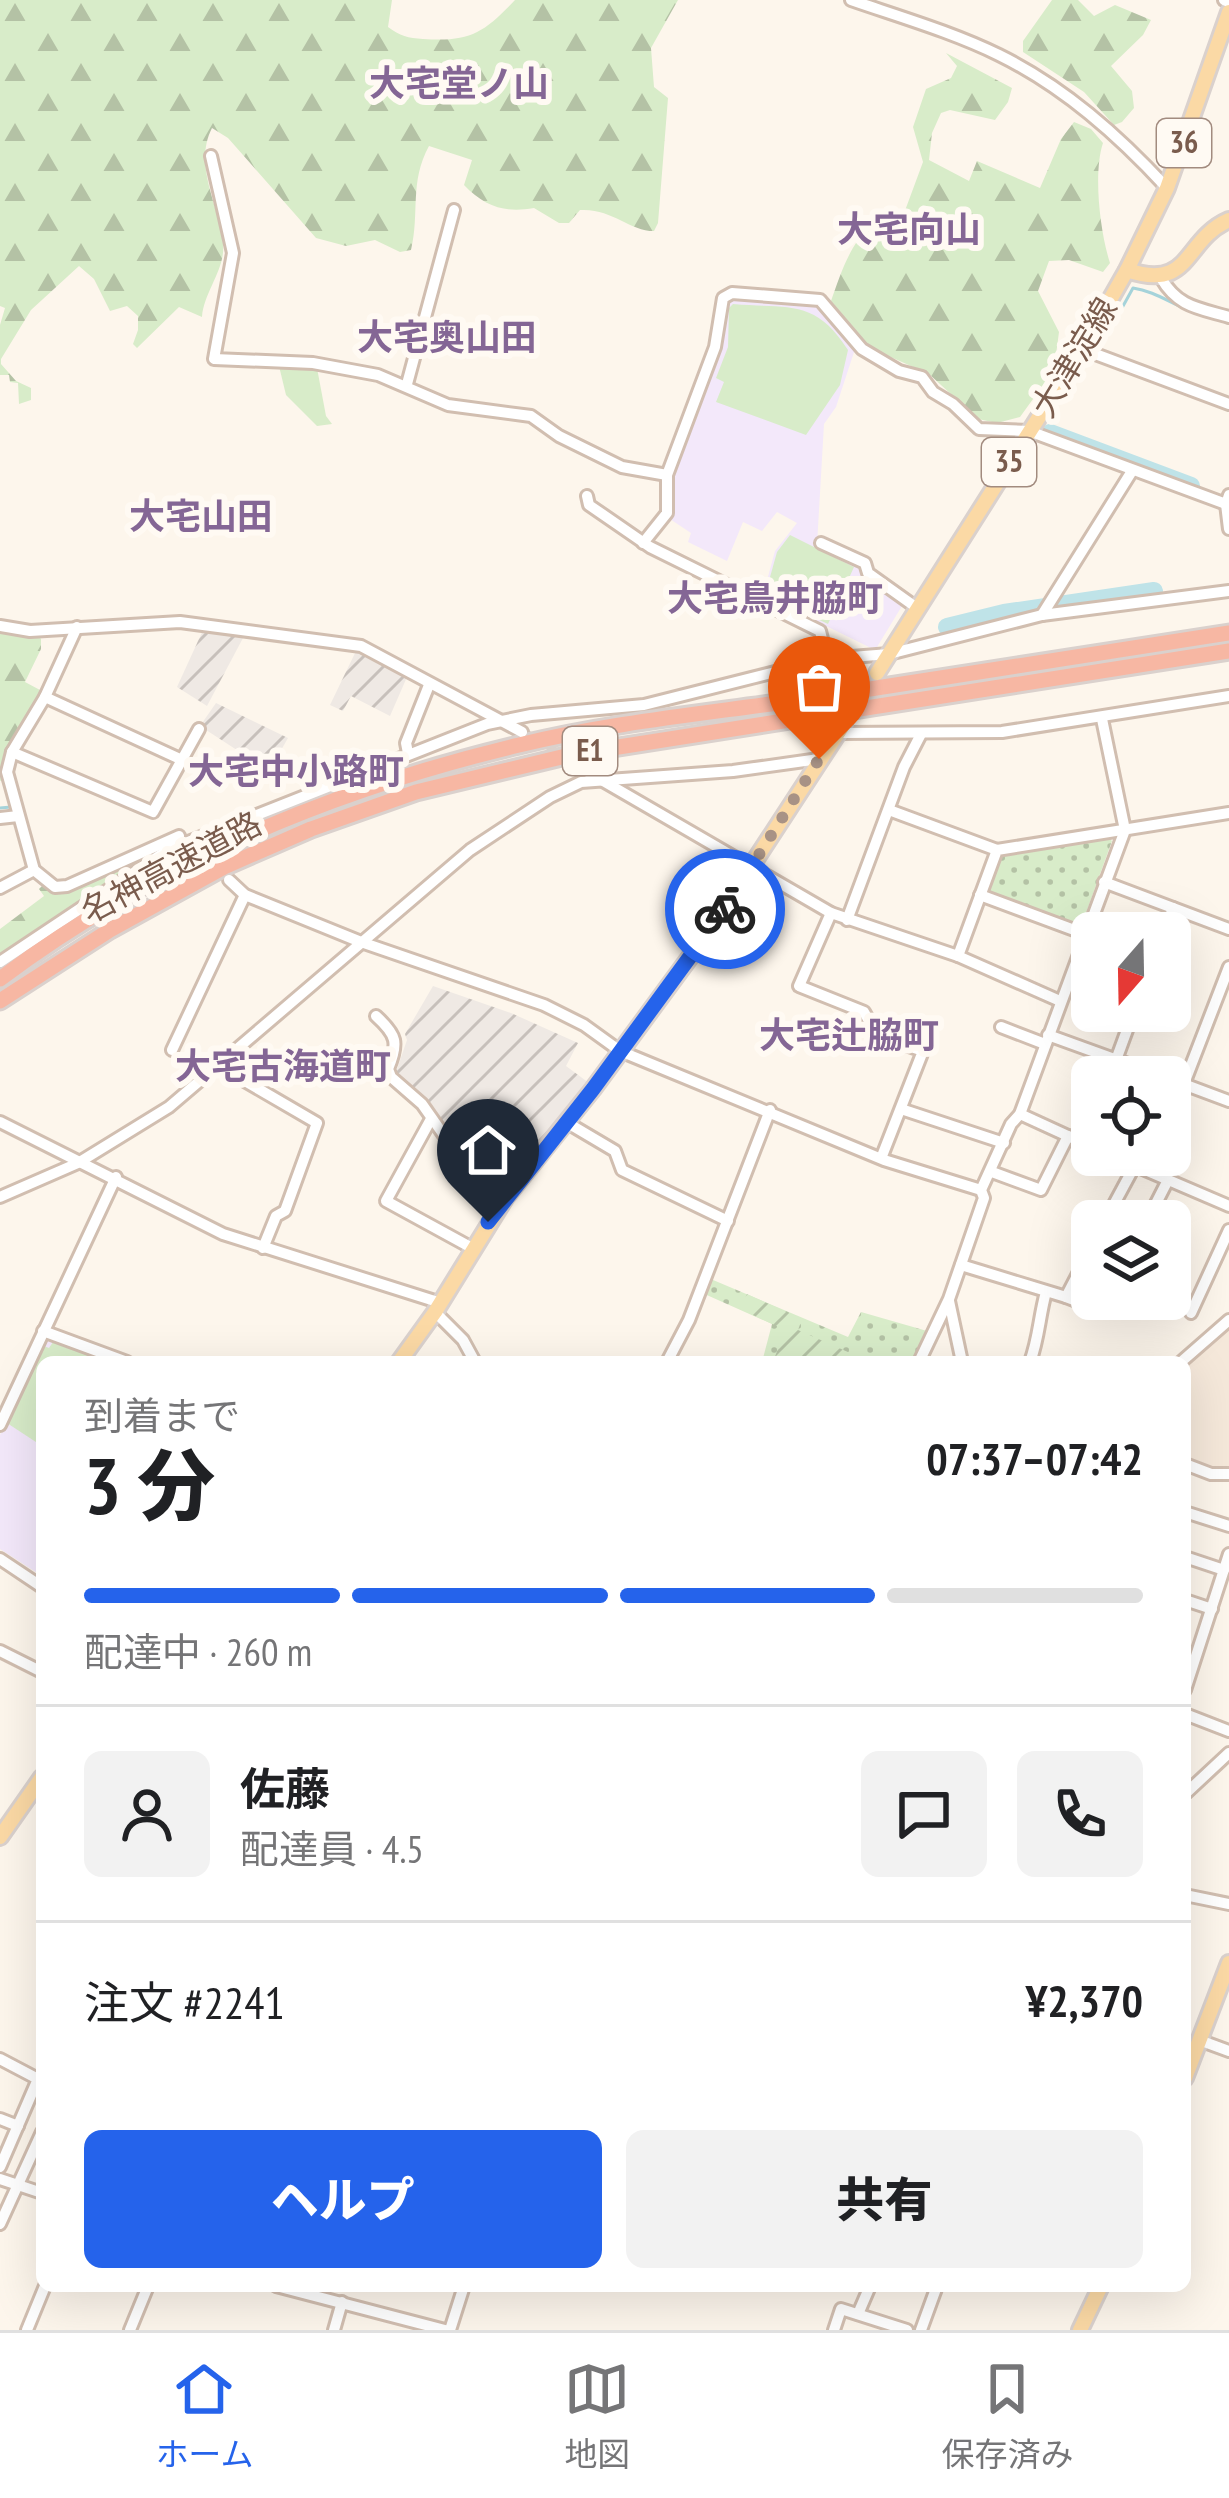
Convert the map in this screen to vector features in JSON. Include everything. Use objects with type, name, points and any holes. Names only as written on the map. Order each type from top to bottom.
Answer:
[{"type":"highway","name":"名神高速道路","points":[[0,979],[97,913],[232,842],[429,768],[557,737],[1229,633]]},
{"type":"highway","name":"名神高速道路","points":[[0,1001],[110,930],[226,866],[311,829],[416,792],[574,754],[1229,651]]},
{"type":"main road","name":"36","points":[[1126,270],[1167,188],[1229,12]]},
{"type":"main road","name":"大津淀線","points":[[877,673],[1082,349],[1126,270],[1161,278],[1180,268],[1214,228],[1229,220]]},
{"type":"main road","points":[[403,1356],[516,1183],[752,870],[841,729]]},
{"type":"main road","points":[[0,1837],[36,1786]]},
{"type":"main road","points":[[1191,2062],[1225,1986],[1229,1963]]},
{"type":"main road","points":[[1080,2330],[1098,2292]]},
{"type":"street","points":[[850,0],[999,55],[1044,81],[1093,116],[1167,188]]},
{"type":"street","points":[[211,156],[233,253],[214,359],[313,363],[407,384],[448,405],[531,416],[559,436],[622,466],[667,475]]},
{"type":"street","points":[[407,384],[454,210]]},
{"type":"street","points":[[1161,278],[1180,302],[1229,317]]},
{"type":"street","points":[[644,543],[667,513],[667,475],[716,347],[719,307],[732,293],[820,300],[862,349],[899,371],[922,377],[933,392],[979,428],[1029,430],[1132,471],[1227,500],[1229,529]]},
{"type":"street","points":[[1082,349],[1229,404]]},
{"type":"street","points":[[1042,616],[1132,471]]},
{"type":"street","points":[[587,496],[589,505],[644,543],[820,631],[827,659]]},
{"type":"street","points":[[820,542],[865,563],[868,573],[917,608]]},
{"type":"street","points":[[77,627],[45,697],[12,752],[7,772],[34,870],[55,887],[502,721],[644,705],[827,659],[890,654],[1137,596],[1229,591]]},
{"type":"street","points":[[0,626],[30,631],[180,622],[361,646],[522,732]]},
{"type":"street","points":[[408,753],[406,742],[430,685]]},
{"type":"street","points":[[841,729],[1002,732],[1229,696]]},
{"type":"street","points":[[45,697],[180,759]]},
{"type":"street","points":[[1093,912],[1125,830],[1102,718]]},
{"type":"street","points":[[12,752],[153,812],[199,729]]},
{"type":"street","points":[[847,920],[921,734]]},
{"type":"street","points":[[0,1197],[78,1163],[169,1107],[470,850],[518,816],[581,782],[819,759]]},
{"type":"street","points":[[579,767],[831,914],[958,956],[1060,1001]]},
{"type":"street","points":[[889,810],[997,850],[1229,813]]},
{"type":"street","points":[[0,818],[18,816]]},
{"type":"street","points":[[0,962],[182,839]]},
{"type":"street","points":[[958,956],[997,850]]},
{"type":"street","points":[[0,888],[34,870]]},
{"type":"street","points":[[229,880],[245,895],[362,942],[544,1005],[584,1025],[620,1051],[881,1156],[981,1190]]},
{"type":"street","points":[[1104,882],[1229,929]]},
{"type":"street","points":[[172,1051],[245,895]]},
{"type":"street","points":[[980,895],[1071,929]]},
{"type":"street","points":[[1172,912],[1173,908]]},
{"type":"street","points":[[831,914],[799,986],[864,1012],[877,1035],[923,1051],[881,1156]]},
{"type":"street","points":[[1191,1066],[1229,968]]},
{"type":"street","points":[[981,1190],[1020,1114],[1071,972]]},
{"type":"street","points":[[376,1016],[394,1033],[398,1047],[388,1069],[391,1077],[422,1104],[455,1151],[516,1183]]},
{"type":"street","points":[[1001,1027],[1102,1056]]},
{"type":"street","points":[[218,1066],[317,1123],[285,1211],[276,1216],[263,1248]]},
{"type":"street","points":[[1191,1087],[1229,1101]]},
{"type":"street","points":[[901,1109],[1004,1143]]},
{"type":"street","points":[[670,1356],[689,1320],[770,1110]]},
{"type":"street","points":[[1020,1114],[1071,1137]]},
{"type":"street","points":[[430,1119],[386,1201],[472,1247]]},
{"type":"street","points":[[0,1122],[187,1217],[438,1308],[472,1356]]},
{"type":"street","points":[[566,1122],[615,1151],[622,1170],[728,1222]]},
{"type":"street","points":[[992,1172],[1041,1190],[1068,1136]]},
{"type":"street","points":[[1158,1176],[1229,1206]]},
{"type":"street","points":[[0,1426],[4,1402],[44,1331],[116,1177]]},
{"type":"street","points":[[1158,1200],[1168,1180]]},
{"type":"street","points":[[922,1356],[949,1299],[984,1198],[981,1190]]},
{"type":"street","points":[[1191,1312],[1229,1231]]},
{"type":"street","points":[[961,1264],[1071,1299]]},
{"type":"street","points":[[1066,1297],[1071,1287]]},
{"type":"street","points":[[1032,1356],[1046,1292]]},
{"type":"street","points":[[949,1299],[961,1356]]},
{"type":"street","points":[[1188,1356],[1229,1320]]},
{"type":"street","points":[[44,1331],[111,1356]]},
{"type":"street","points":[[1191,1466],[1229,1474]]},
{"type":"street","points":[[1191,1514],[1229,1526]]},
{"type":"street","points":[[1191,1665],[1229,1554]]},
{"type":"street","points":[[0,1558],[36,1583]]},
{"type":"street","points":[[1191,1559],[1224,1570]]},
{"type":"street","points":[[1191,1602],[1212,1609]]},
{"type":"street","points":[[1191,1632],[1203,1636]]},
{"type":"street","points":[[0,1652],[36,1669]]},
{"type":"street","points":[[1191,1716],[1229,1731]]},
{"type":"street","points":[[1192,1779],[1229,1753]]},
{"type":"street","points":[[1191,1896],[1229,1904]]},
{"type":"street","points":[[1199,2040],[1229,2051]]},
{"type":"street","points":[[0,2059],[36,2078]]},
{"type":"street","points":[[0,2167],[36,2084]]},
{"type":"street","points":[[0,2119],[18,2126]]},
{"type":"street","points":[[0,2224],[36,2149]]},
{"type":"street","points":[[0,2180],[36,2191]]},
{"type":"street","points":[[27,2330],[42,2292]]},
{"type":"street","points":[[130,2330],[146,2292]]},
{"type":"street","points":[[303,2292],[396,2324],[447,2330],[462,2292]]},
{"type":"street","points":[[858,2314],[867,2292]]},
{"type":"street","points":[[921,2330],[935,2292]]},
{"type":"street","points":[[334,2330],[342,2302]]},
{"type":"street","points":[[834,2330],[841,2309],[907,2330]]},
{"type":"shaded area","points":[[732,297],[818,304],[855,349],[836,407],[824,424],[817,545],[861,567],[897,597],[902,606],[877,647],[763,595],[775,551],[797,523],[777,512],[762,531],[743,522],[727,561],[688,542],[691,533],[670,519],[673,476],[721,346],[724,305]]},
{"type":"shaded area","points":[[204,628],[243,638],[207,706],[177,687]]},
{"type":"shaded area","points":[[356,651],[407,677],[390,716],[351,696],[343,711],[330,705]]},
{"type":"shaded area","points":[[216,703],[288,738],[269,771],[200,726]]},
{"type":"shaded area","points":[[433,986],[578,1043],[566,1066],[589,1083],[513,1173],[459,1147],[396,1072],[405,1034]]},
{"type":"shaded area","points":[[1229,1320],[1229,1474],[1191,1465],[1191,1356]]},
{"type":"shaded area","points":[[45,1336],[97,1356],[36,1356],[36,1572],[0,1549],[0,1435]]},
{"type":"green space","points":[[0,0],[392,0],[388,27],[408,37],[439,40],[474,33],[515,0],[678,0],[651,48],[654,87],[668,98],[658,223],[654,231],[645,230],[602,212],[580,210],[569,223],[559,223],[534,208],[496,207],[464,185],[472,160],[429,146],[419,173],[411,250],[400,252],[375,240],[346,246],[316,238],[228,138],[212,128],[206,171],[223,253],[202,317],[179,307],[137,348],[133,344],[138,316],[127,306],[110,311],[94,279],[79,266],[31,310],[1,359],[16,381],[31,388],[31,400],[19,404],[18,383],[10,382],[9,375],[0,375],[0,325],[5,308],[0,306]]},
{"type":"green space","points":[[1052,0],[1078,0],[1094,16],[1115,5],[1151,20],[1143,35],[1111,66],[1132,91],[1134,108],[1122,122],[1114,125],[1084,92],[1023,52],[1023,41]]},
{"type":"green space","points":[[946,53],[1012,88],[995,120],[950,110],[941,113],[932,133],[929,160],[969,181],[977,161],[1040,188],[1061,139],[1074,122],[1091,129],[1103,143],[1099,203],[1110,263],[1103,272],[1069,260],[1049,261],[1038,291],[1059,332],[1054,370],[1020,417],[997,423],[978,419],[929,374],[868,347],[831,301],[864,233],[888,218],[903,216],[923,162],[913,127],[926,89],[951,78],[957,66]]},
{"type":"green space","points":[[733,304],[812,314],[848,350],[840,385],[806,435],[716,402],[724,382],[716,378],[728,347]]},
{"type":"green space","points":[[279,366],[317,368],[326,416],[332,424],[317,426],[286,395]]},
{"type":"green space","points":[[790,535],[854,567],[828,624],[765,595],[777,552]]},
{"type":"green space","points":[[0,629],[37,634],[41,649],[25,682],[40,690],[8,751],[0,781]]},
{"type":"green space","points":[[1108,837],[1112,841],[1086,912],[1071,912],[1071,926],[987,895],[997,855]]},
{"type":"green space","points":[[122,867],[127,871],[0,955],[0,929],[44,896],[39,889],[43,885],[62,892]]},
{"type":"green space","points":[[706,1277],[848,1337],[861,1312],[927,1331],[916,1356],[764,1356],[772,1324],[700,1292]]},
{"type":"green space","points":[[747,1294],[802,1319],[798,1330],[857,1356],[775,1356],[785,1330],[740,1309]]},
{"type":"green space","points":[[53,1342],[90,1356],[36,1356],[41,1345],[49,1348]]},
{"type":"green space","points":[[36,1356],[36,1442],[7,1423]]},
{"type":"waterway","points":[[1117,317],[1133,288],[1194,312]]},
{"type":"waterway","points":[[1209,317],[1229,323]]},
{"type":"waterway","points":[[1050,433],[1191,486]]},
{"type":"waterway","points":[[947,627],[1004,613],[1154,591]]},
{"type":"waterway","points":[[0,808],[11,807]]},
{"type":"tunnel","points":[[522,732],[579,767]]},
{"type":"tunnel","points":[[192,846],[229,880]]},
{"type":"way so far","points":[[725,909],[819,759]]},
{"type":"district","name":"大宅堂ノ山","points":[[459,83]]},
{"type":"district","name":"大宅向山","points":[[909,229]]},
{"type":"district","name":"大宅奥山田","points":[[447,337]]},
{"type":"district","name":"大宅山田","points":[[201,516]]},
{"type":"district","name":"大宅鳥井脇町","points":[[775,598]]},
{"type":"district","name":"大宅中小路町","points":[[296,771]]},
{"type":"district","name":"大宅辻脇町","points":[[849,1035]]},
{"type":"district","name":"大宅古海道町","points":[[283,1066]]},
{"type":"route","points":[[488,1222],[725,909]]}]
